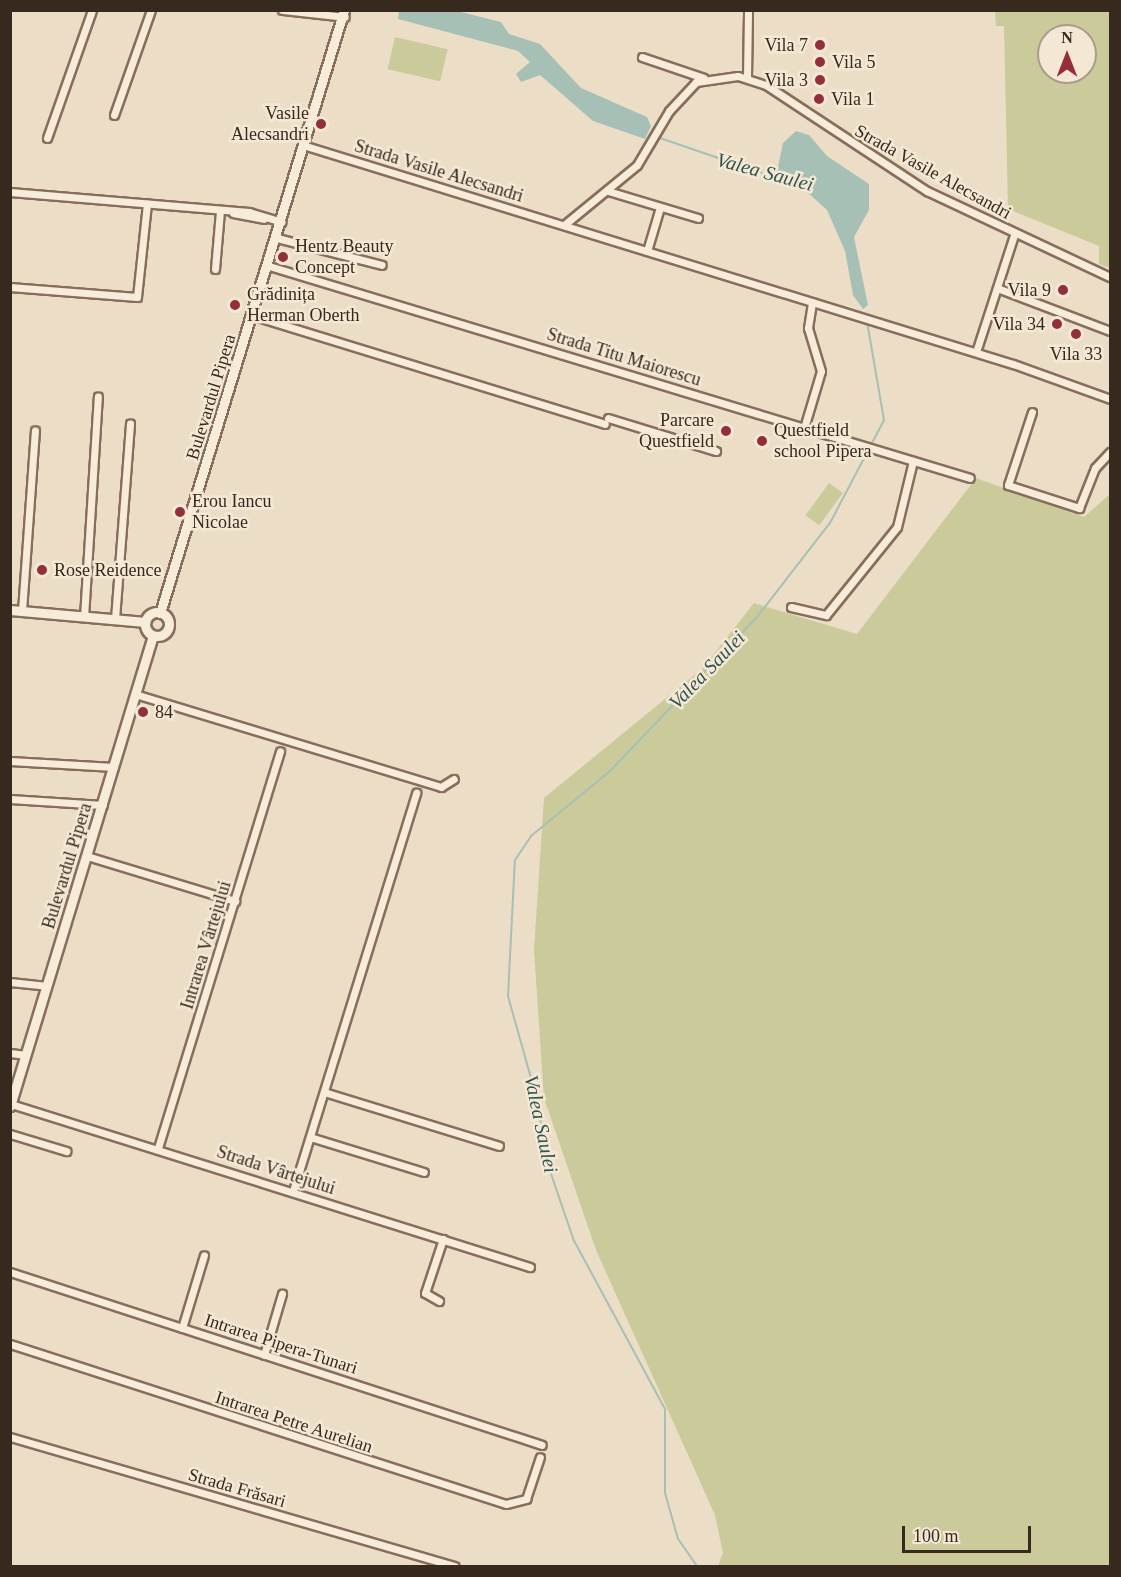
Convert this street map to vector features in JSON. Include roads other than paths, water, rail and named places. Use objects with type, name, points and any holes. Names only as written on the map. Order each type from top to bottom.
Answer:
[{"type":"main road","name":"Bulevardul Pipera","points":[[11,1100],[103,805],[153,635],[168,628],[160,613],[347,13]]},
{"type":"main road","points":[[10,610],[145,622]]},
{"type":"main road","points":[[145,622],[151,614],[160,613]]},
{"type":"main road","points":[[145,622],[153,635]]},
{"type":"street","points":[[47,138],[92,10]]},
{"type":"street","points":[[114,115],[151,10]]},
{"type":"street","points":[[282,10],[347,13]]},
{"type":"street","points":[[642,57],[704,78],[747,77],[748,10]]},
{"type":"street","name":"Strada Vasile Alecsandri","points":[[747,77],[900,174],[1014,235],[1110,277]]},
{"type":"street","points":[[564,225],[637,165],[676,102],[704,78]]},
{"type":"street","name":"Strada Vasile Alecsandri","points":[[306,146],[976,352],[1110,399]]},
{"type":"street","points":[[608,190],[698,218]]},
{"type":"street","points":[[10,192],[220,211],[282,222]]},
{"type":"street","points":[[10,286],[137,297],[147,204]]},
{"type":"street","points":[[647,251],[660,207]]},
{"type":"street","points":[[215,269],[220,211]]},
{"type":"street","points":[[976,352],[1014,235]]},
{"type":"street","points":[[278,238],[382,265]]},
{"type":"street","name":"Strada Titu Maiorescu","points":[[269,266],[970,478]]},
{"type":"street","points":[[997,288],[1110,331]]},
{"type":"street","points":[[804,428],[821,371],[808,328],[812,302]]},
{"type":"street","points":[[254,316],[716,451]]},
{"type":"street","points":[[84,617],[98,396]]},
{"type":"street","points":[[1032,412],[1008,485],[1079,508],[1095,468],[1110,452]]},
{"type":"street","points":[[115,619],[130,424]]},
{"type":"street","points":[[22,611],[36,430]]},
{"type":"street","points":[[791,607],[826,615],[897,527],[913,461]]},
{"type":"street","points":[[135,694],[441,787],[454,779]]},
{"type":"street","name":"Intrarea Vârtejului","points":[[158,1148],[280,751]]},
{"type":"street","points":[[10,761],[114,767]]},
{"type":"street","points":[[293,1191],[416,793]]},
{"type":"street","points":[[10,799],[103,805]]},
{"type":"street","points":[[87,856],[235,901]]},
{"type":"street","points":[[10,982],[47,986]]},
{"type":"street","points":[[10,1053],[26,1055]]},
{"type":"street","points":[[324,1092],[499,1146]]},
{"type":"street","name":"Strada Vârtejului","points":[[11,1100],[530,1267]]},
{"type":"street","points":[[10,1134],[66,1151]]},
{"type":"street","points":[[310,1137],[424,1172]]},
{"type":"street","points":[[439,1301],[426,1293],[443,1239]]},
{"type":"street","points":[[182,1328],[204,1255]]},
{"type":"street","name":"Intrarea Pipera-Tunari","points":[[10,1272],[542,1445]]},
{"type":"street","points":[[264,1355],[282,1294]]},
{"type":"street","name":"Intrarea Petre Aurelian","points":[[10,1344],[506,1504],[526,1499],[540,1457]]},
{"type":"street","name":"Strada Frăsari","points":[[10,1437],[455,1566]]},
{"type":"waterway","name":"Valea Saulei","points":[[657,137],[774,177]]},
{"type":"waterway","name":"Valea Saulei","points":[[697,1566],[678,1539],[665,1493],[665,1409],[574,1241],[546,1159],[538,1103],[508,996],[515,860],[531,836],[610,771],[757,617],[830,523],[884,420],[867,322]]},
{"type":"place","name":"Vila 7","points":[[820,45]]},
{"type":"place","name":"Vila 5","points":[[820,62]]},
{"type":"place","name":"Vila 3","points":[[820,80]]},
{"type":"place","name":"Vila 1","points":[[819,99]]},
{"type":"place","name":"Vasile Alecsandri","points":[[321,124]]},
{"type":"place","name":"Hentz Beauty Concept","points":[[283,257]]},
{"type":"place","name":"Vila 9","points":[[1063,290]]},
{"type":"place","name":"Grădinița Herman Oberth","points":[[235,305]]},
{"type":"place","name":"Vila 34","points":[[1057,324]]},
{"type":"place","name":"Vila 33","points":[[1076,334]]},
{"type":"place","name":"Parcare Questfield","points":[[726,431]]},
{"type":"place","name":"Questfield school Pipera","points":[[762,441]]},
{"type":"place","name":"Erou Iancu Nicolae","points":[[180,512]]},
{"type":"place","name":"Rose Reidence","points":[[42,570]]},
{"type":"place","name":"84","points":[[143,712]]}]
